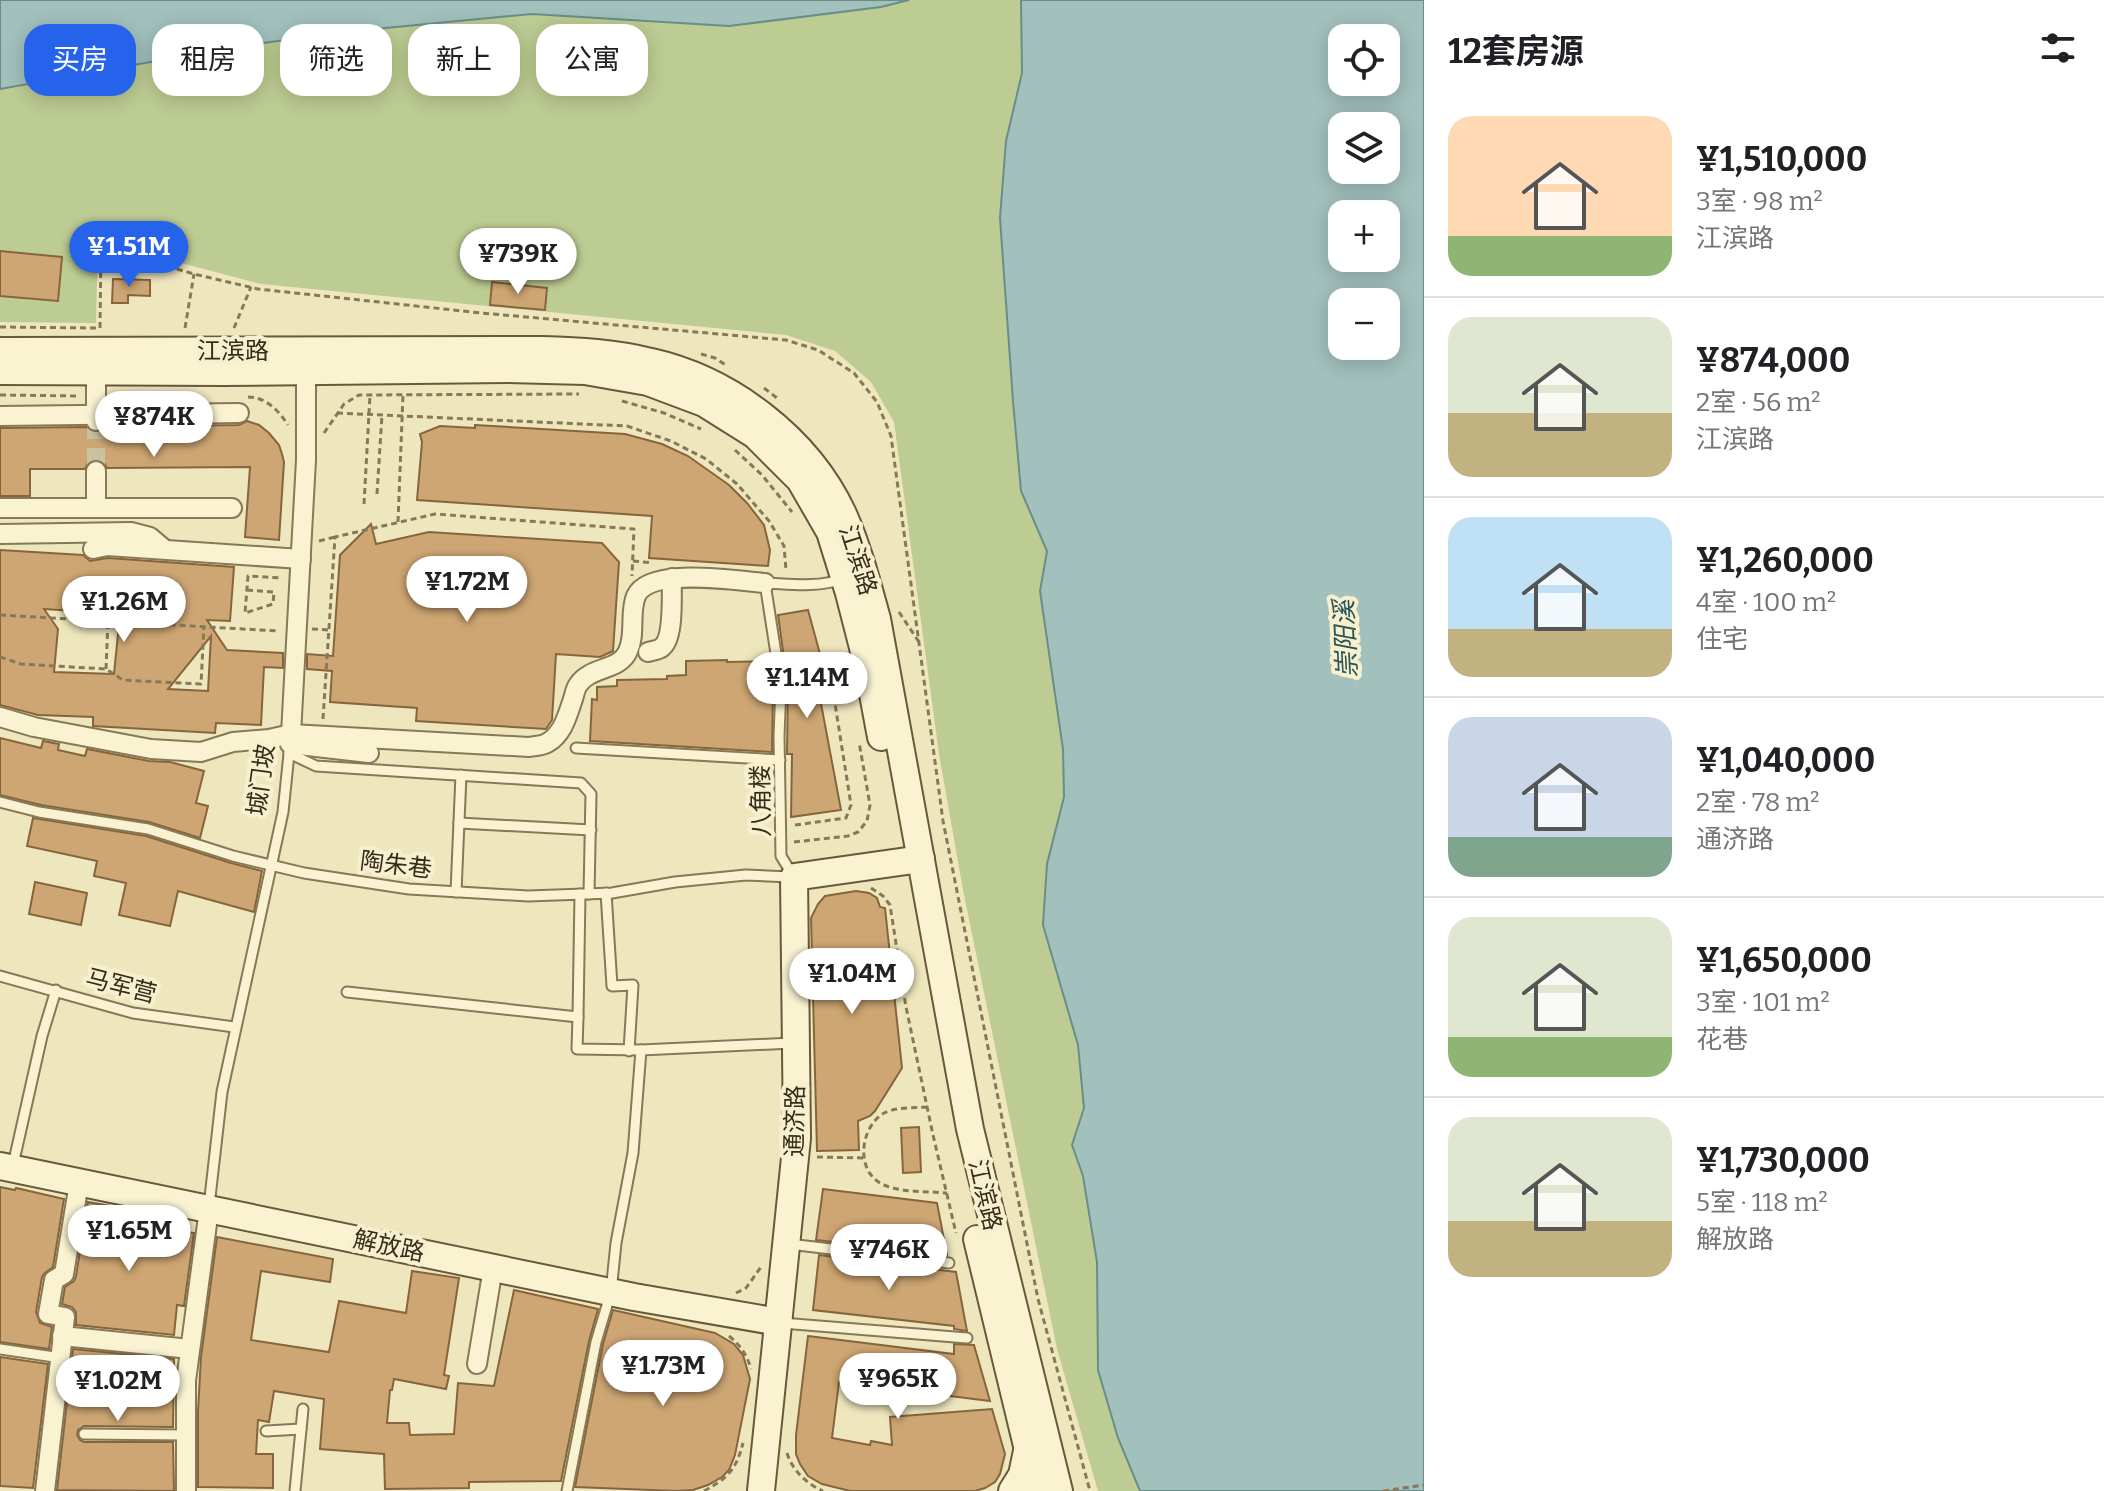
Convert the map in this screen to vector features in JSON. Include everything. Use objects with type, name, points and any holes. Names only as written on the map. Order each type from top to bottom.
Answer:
[{"type":"main road","name":"江滨路","points":[[0,371],[96,372],[542,350],[589,352],[654,362],[723,389],[758,411],[805,456],[842,511],[861,558],[855,576],[886,664],[936,1048],[1038,1491]]},
{"type":"main road","name":"江滨路","points":[[0,351],[306,361]]},
{"type":"main road","name":"江滨路","points":[[912,860],[970,1129],[1059,1491]]},
{"type":"main road","points":[[794,877],[912,860]]},
{"type":"main road","name":"通济路","points":[[761,1491],[797,1138],[794,877]]},
{"type":"main road","name":"解放路","points":[[6,1167],[611,1292],[779,1322]]},
{"type":"main road","points":[[1012,1491],[1022,1475],[1027,1447]]},
{"type":"street","name":"城门坡","points":[[290,744],[306,460],[306,361]]},
{"type":"street","points":[[96,372],[96,418]]},
{"type":"street","points":[[0,416],[96,418],[239,413]]},
{"type":"street","points":[[96,471],[96,507]]},
{"type":"street","points":[[0,508],[232,508]]},
{"type":"street","points":[[0,534],[131,532],[150,537],[166,550]]},
{"type":"street","points":[[93,549],[107,546],[301,559]]},
{"type":"street","points":[[290,744],[529,747],[547,743],[564,724],[578,685],[592,672],[617,663],[628,652],[633,634],[634,599],[639,590],[668,571],[765,583]]},
{"type":"street","points":[[648,652],[660,649],[667,641],[670,625],[668,571]]},
{"type":"street","points":[[0,717],[34,727],[151,749],[201,752],[233,742],[269,739],[308,748],[369,753]]},
{"type":"street","points":[[45,1491],[65,1317],[48,1314],[54,1280],[64,1274],[79,1183]]},
{"type":"street","points":[[186,1491],[186,1381],[209,1209]]},
{"type":"street","points":[[477,1364],[493,1268]]},
{"type":"street","points":[[62,1336],[190,1349]]},
{"type":"lane","points":[[765,583],[808,585],[832,583],[855,576]]},
{"type":"lane","name":"八角楼","points":[[765,583],[781,686],[781,856],[794,877]]},
{"type":"lane","points":[[290,744],[316,766],[581,783],[591,794],[591,830],[577,1049],[629,1051],[796,1042]]},
{"type":"lane","name":"城门坡","points":[[209,1209],[222,1092],[283,812],[290,744]]},
{"type":"lane","points":[[576,748],[780,760]]},
{"type":"lane","points":[[456,892],[461,775]]},
{"type":"lane","name":"陶朱巷","points":[[0,802],[39,812],[148,829],[304,873],[409,889],[528,896],[606,893],[746,875],[794,877]]},
{"type":"lane","points":[[459,823],[591,830]]},
{"type":"lane","points":[[606,893],[612,986],[633,985],[629,1051]]},
{"type":"lane","name":"马军营","points":[[0,976],[133,1013],[234,1027]]},
{"type":"lane","points":[[6,1167],[56,990]]},
{"type":"lane","points":[[347,992],[578,1017]]},
{"type":"lane","points":[[567,1491],[596,1342],[611,1292],[616,1243],[633,1153],[641,1050]]},
{"type":"lane","points":[[787,1244],[949,1263]]},
{"type":"lane","points":[[779,1322],[967,1338]]},
{"type":"lane","points":[[0,1349],[61,1358]]},
{"type":"lane","points":[[295,1491],[303,1409]]},
{"type":"lane","points":[[266,1431],[301,1429]]},
{"type":"lane","points":[[84,1434],[185,1435]]},
{"type":"path","points":[[100,328],[101,247],[251,287],[481,313],[786,340],[818,350],[854,373],[877,402],[891,436],[943,821],[1038,1299],[1090,1491]]},
{"type":"path","points":[[185,328],[194,274]]},
{"type":"path","points":[[234,328],[251,287]]},
{"type":"path","points":[[323,441],[324,433],[344,404],[359,395],[584,394]]},
{"type":"path","points":[[364,504],[370,395]]},
{"type":"path","points":[[398,522],[403,395]]},
{"type":"path","points":[[623,401],[702,429]]},
{"type":"path","points":[[337,413],[627,426],[671,441],[706,459],[737,484],[769,521],[784,546],[786,573]]},
{"type":"path","points":[[377,494],[382,415]]},
{"type":"path","points":[[735,450],[762,475],[795,517]]},
{"type":"path","points":[[316,541],[435,514],[634,529],[632,577],[628,584]]},
{"type":"path","points":[[319,722],[322,723],[335,537]]},
{"type":"path","points":[[633,561],[668,571]]},
{"type":"path","points":[[247,590],[274,592],[273,604],[245,613],[248,576],[285,578]]},
{"type":"path","points":[[0,615],[282,631]]},
{"type":"path","points":[[106,669],[108,621]]},
{"type":"path","points":[[0,657],[21,664],[106,669],[123,680],[201,684],[204,626]]},
{"type":"path","points":[[311,629],[329,630]]},
{"type":"path","points":[[787,699],[791,694],[850,690]]},
{"type":"path","points":[[784,827],[846,818],[851,805],[833,691]]},
{"type":"path","points":[[785,835],[795,843],[848,836],[858,832],[867,821],[870,805],[858,735]]},
{"type":"path","points":[[865,887],[875,889],[890,905],[906,1007],[958,1238]]},
{"type":"path","points":[[927,1107],[892,1110],[869,1126],[864,1139],[868,1173],[882,1184],[898,1189],[947,1193]]},
{"type":"path","points":[[814,1157],[865,1158]]},
{"type":"path","points":[[733,1294],[746,1288],[763,1263]]},
{"type":"path","points":[[1383,1491],[1424,1485]]},
{"type":"green space","points":[[909,0],[1021,0],[1022,73],[1006,141],[1000,218],[1021,491],[1047,551],[1040,591],[1063,749],[1064,797],[1047,864],[1043,925],[1078,1045],[1084,1108],[1072,1145],[1083,1176],[1097,1262],[1098,1370],[1118,1438],[1140,1491],[1098,1491],[1057,1349],[963,890],[939,754],[894,422],[871,382],[835,351],[786,335],[261,284],[98,241],[96,323],[0,322],[0,89],[24,85],[24,96],[136,96],[136,65],[152,62],[152,96],[264,96],[264,43],[280,41],[280,96],[392,96],[392,27],[408,26],[408,96],[520,96],[520,24],[428,24],[532,14],[729,26],[881,7]]},
{"type":"water","points":[[0,0],[909,0],[881,7],[729,26],[532,14],[392,27],[392,24],[280,24],[280,41],[264,43],[264,24],[152,24],[152,62],[136,65],[136,24],[24,24],[24,85],[0,89]]},
{"type":"water","name":"崇阳溪","points":[[1021,0],[1424,0],[1424,1491],[1140,1491],[1118,1438],[1098,1370],[1097,1262],[1083,1176],[1072,1145],[1084,1108],[1078,1045],[1043,925],[1047,864],[1064,797],[1063,749],[1040,591],[1047,551],[1021,491],[1000,218],[1006,141],[1022,73]]},
{"type":"building","points":[[0,251],[62,257],[58,301],[0,296]]},
{"type":"building","points":[[113,279],[150,280],[150,296],[128,295],[128,303],[112,303]]},
{"type":"building","points":[[492,282],[547,288],[545,310],[490,305]]},
{"type":"building","points":[[247,421],[269,433],[282,454],[279,540],[245,537],[250,467],[107,468],[103,461],[95,459],[89,461],[85,469],[30,469],[30,496],[0,496],[0,428],[86,427],[97,433],[106,427],[239,425]]},
{"type":"building","points":[[475,425],[625,434],[662,444],[688,456],[729,485],[764,525],[770,550],[768,566],[649,558],[652,516],[417,500],[420,434],[440,426],[475,428]]},
{"type":"building","points":[[371,524],[376,544],[429,532],[602,543],[619,562],[613,651],[600,657],[556,654],[552,720],[546,729],[416,721],[417,708],[330,702],[332,671],[307,669],[307,654],[333,656],[340,555]]},
{"type":"building","points":[[0,550],[83,555],[90,561],[108,558],[234,567],[230,621],[207,620],[227,650],[283,653],[283,668],[264,667],[261,725],[216,723],[215,733],[93,726],[93,717],[38,715],[0,705]],"holes":[[[44,609],[120,614],[114,674],[54,672],[58,629]],[[211,636],[208,691],[168,689]]]},
{"type":"building","points":[[808,610],[826,676],[816,677],[841,810],[791,817],[792,754],[787,754],[788,686],[778,615]]},
{"type":"building","points":[[686,661],[770,661],[773,686],[772,752],[590,741],[592,699],[597,700],[597,687],[617,686],[617,680],[667,679],[667,676],[686,675]]},
{"type":"building","points":[[0,738],[41,748],[43,741],[59,744],[58,750],[85,756],[87,749],[170,762],[204,771],[196,803],[208,806],[200,838],[149,822],[41,805],[0,795]]},
{"type":"building","points":[[33,818],[146,836],[262,871],[254,912],[178,891],[170,926],[119,915],[126,883],[94,876],[97,861],[27,846]]},
{"type":"building","points":[[35,882],[87,893],[81,925],[29,914]]},
{"type":"building","points":[[856,891],[869,893],[877,898],[880,907],[885,908],[902,1068],[875,1111],[858,1121],[859,1150],[817,1151],[811,918],[825,896]]},
{"type":"building","points":[[919,1127],[921,1172],[903,1173],[901,1128]]},
{"type":"building","points":[[0,1187],[64,1199],[53,1267],[42,1277],[36,1312],[40,1323],[52,1327],[49,1349],[0,1342]]},
{"type":"building","points":[[823,1189],[937,1203],[947,1255],[816,1240]]},
{"type":"building","points":[[88,1202],[131,1214],[129,1219],[146,1221],[145,1225],[194,1233],[184,1306],[177,1305],[174,1335],[76,1325],[76,1312],[62,1304],[65,1287],[76,1276]]},
{"type":"building","points":[[217,1237],[333,1259],[330,1282],[261,1271],[251,1340],[329,1352],[339,1301],[406,1313],[412,1271],[459,1278],[444,1375],[449,1376],[446,1389],[394,1379],[390,1390],[387,1423],[409,1423],[410,1435],[454,1434],[458,1383],[494,1386],[514,1290],[598,1309],[561,1481],[469,1482],[469,1488],[385,1489],[384,1454],[320,1449],[324,1399],[274,1391],[269,1422],[258,1420],[256,1454],[273,1454],[273,1488],[198,1487],[201,1357]]},
{"type":"building","points":[[819,1255],[956,1272],[967,1331],[954,1329],[954,1326],[813,1310]]},
{"type":"building","points":[[613,1310],[715,1333],[734,1344],[743,1355],[750,1379],[735,1455],[729,1470],[722,1477],[693,1490],[575,1487],[603,1344]]},
{"type":"building","points":[[808,1336],[954,1354],[954,1344],[974,1345],[990,1401],[839,1382],[832,1438],[870,1445],[871,1441],[892,1445],[890,1417],[992,1409],[1005,1454],[995,1482],[975,1491],[850,1491],[822,1484],[808,1476],[796,1454],[796,1435]]},
{"type":"building","points":[[73,1349],[174,1359],[173,1427],[84,1426],[77,1435],[84,1442],[173,1442],[174,1491],[57,1490]]},
{"type":"building","points":[[0,1357],[48,1364],[33,1488],[0,1486]]},
{"type":"tunnel","points":[[96,421],[96,471]]}]
